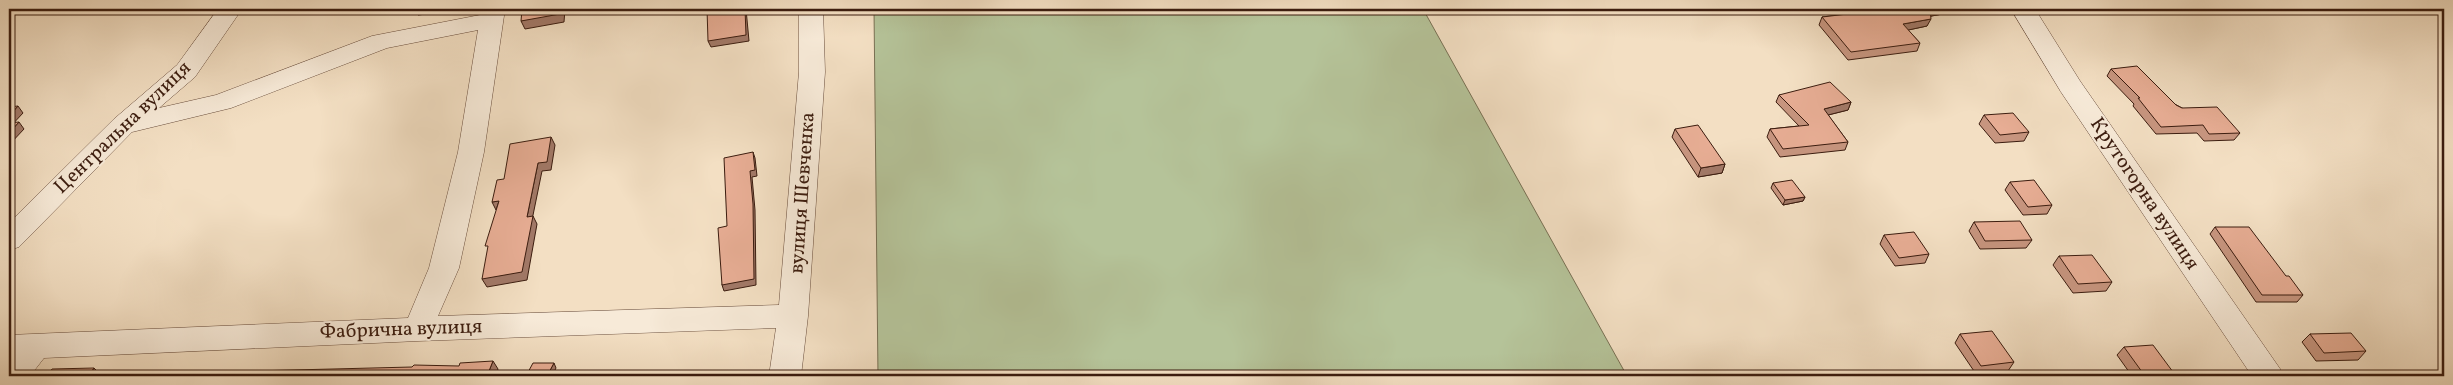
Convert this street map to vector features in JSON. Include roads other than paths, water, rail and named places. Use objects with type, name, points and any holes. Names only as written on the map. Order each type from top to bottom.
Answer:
[{"type":"street","name":"Центральна вулиця","points":[[9,240],[123,125],[186,71],[230,9]]},
{"type":"street","name":"вулиця Шевченка","points":[[785,376],[793,316],[812,72],[811,9]]},
{"type":"street","name":"Крутогорна вулиця","points":[[2022,9],[2070,86],[2269,376]]},
{"type":"street","points":[[123,125],[222,102],[380,41],[492,14],[471,152],[444,268],[418,329]]},
{"type":"street","name":"Фабрична вулиця","points":[[22,347],[418,329],[793,316]]},
{"type":"street","points":[[13,376],[22,347]]}]
